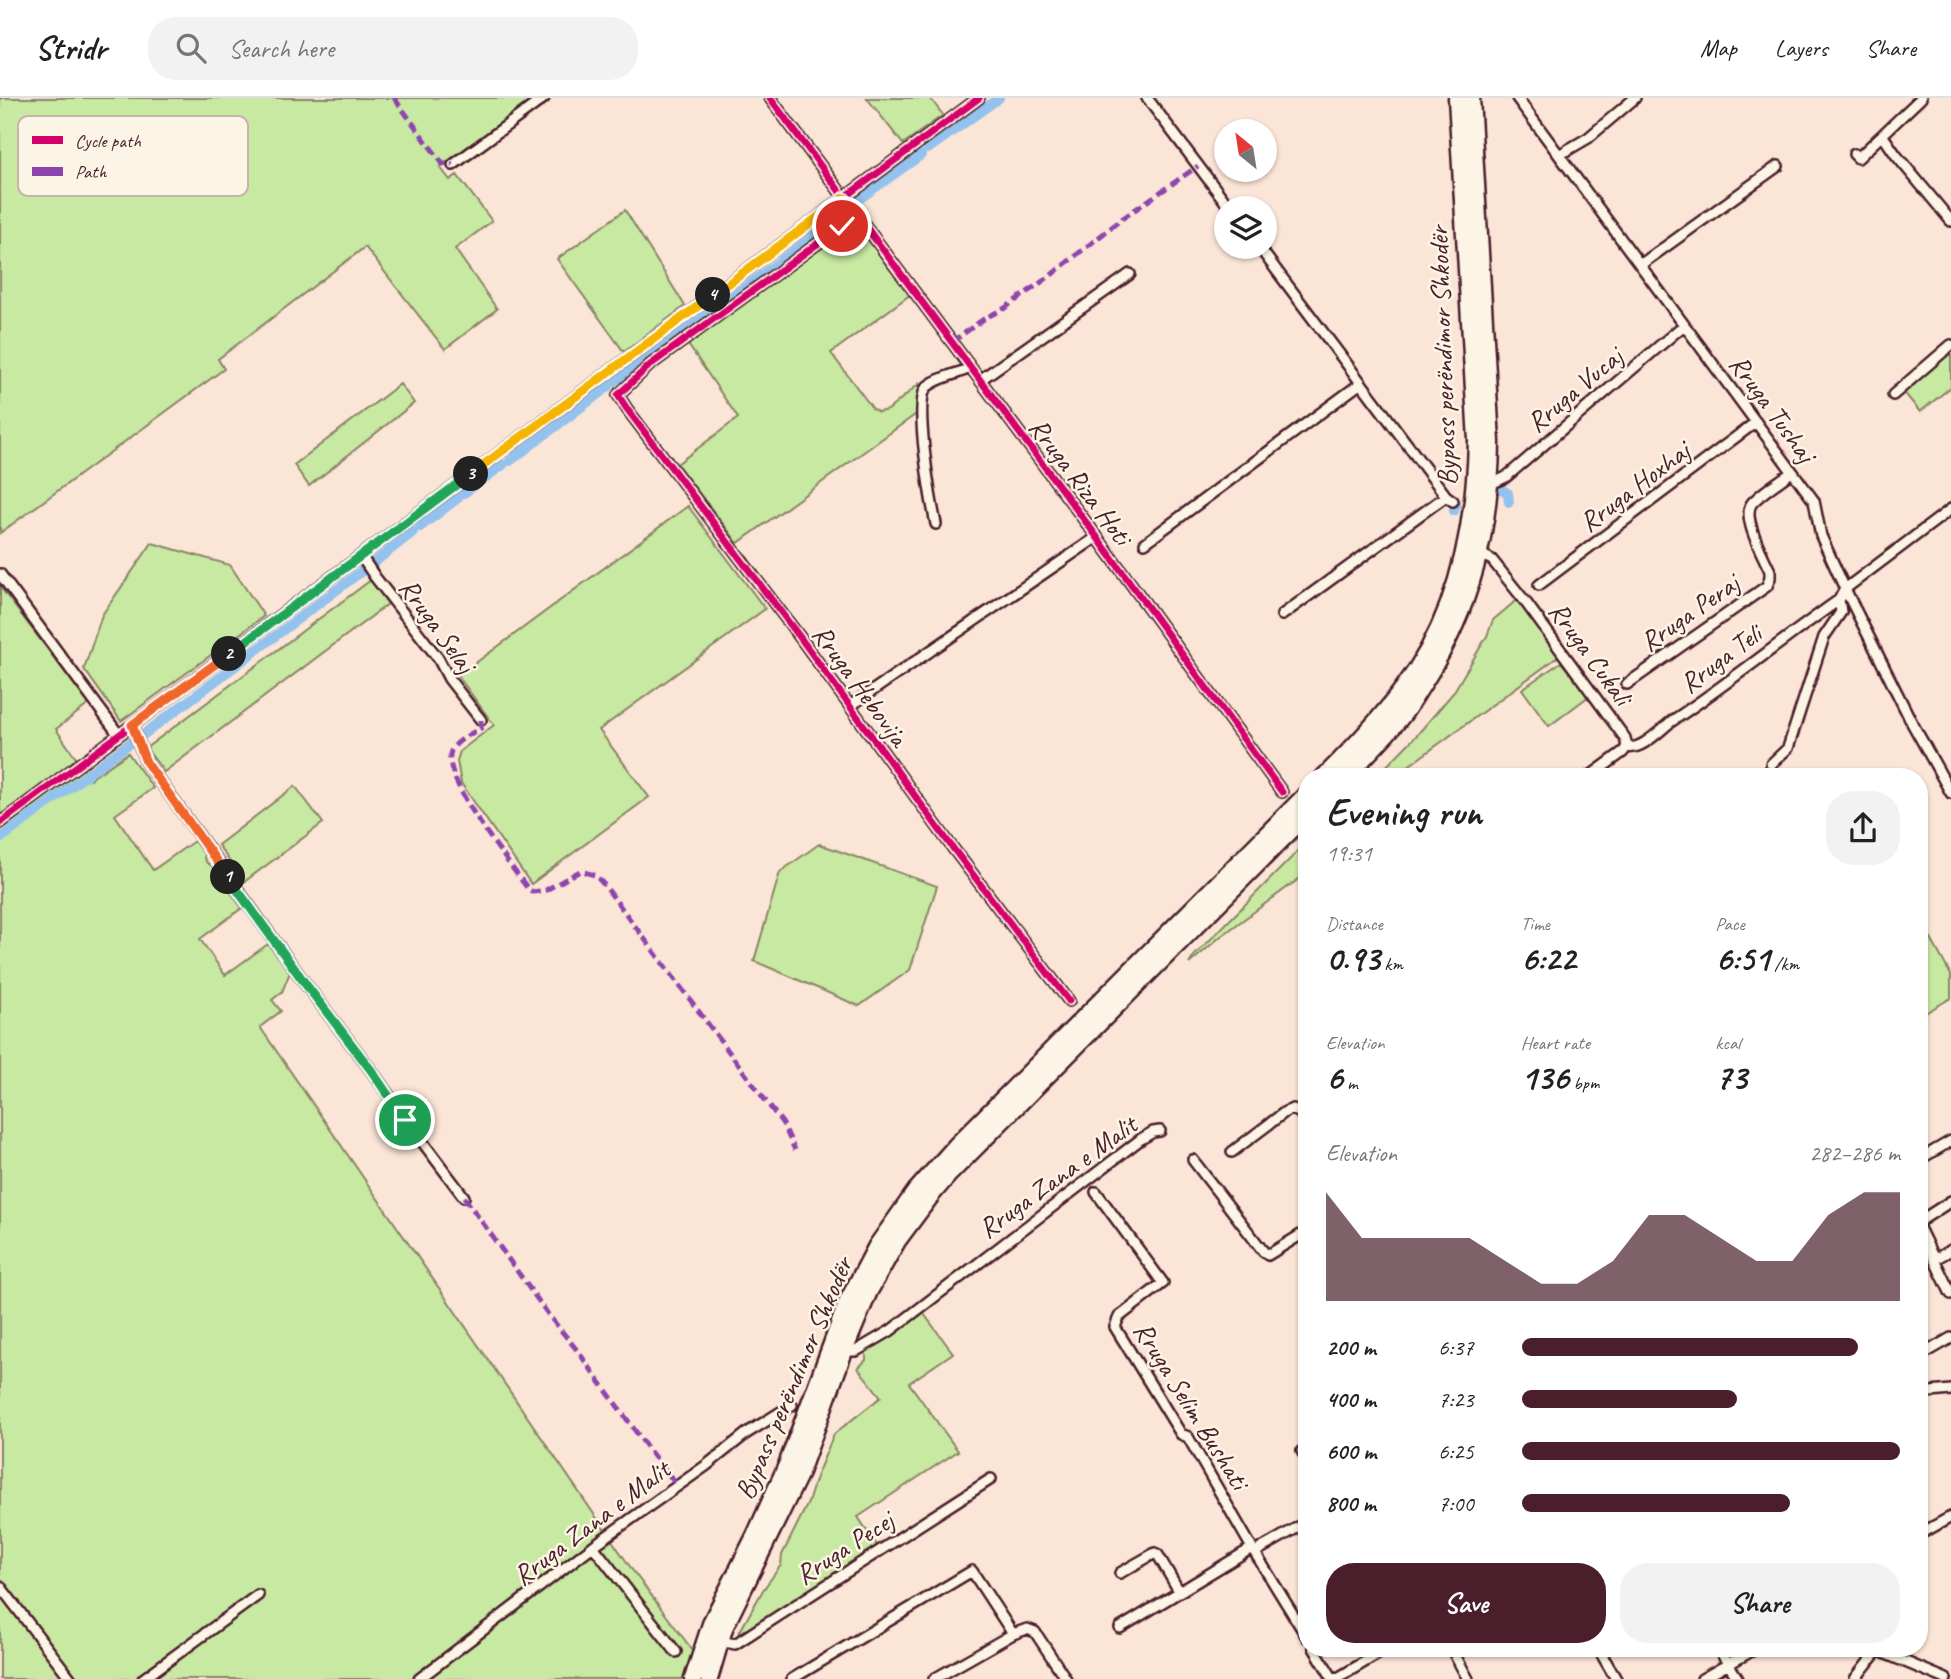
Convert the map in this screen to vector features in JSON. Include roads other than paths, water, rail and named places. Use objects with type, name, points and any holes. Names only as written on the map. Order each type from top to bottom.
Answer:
[{"type":"highway","name":"Bypass perëndimor Shkodër","points":[[1333,768],[1370,730],[1405,687],[1433,642],[1466,553],[1476,484],[1477,441],[1457,98]]},
{"type":"highway","name":"Bypass perëndimor Shkodër","points":[[1354,768],[1401,716],[1439,658],[1464,604],[1479,553],[1491,484],[1491,442],[1471,98]]},
{"type":"highway","name":"Bypass perëndimor Shkodër","points":[[693,1679],[712,1621],[787,1465],[848,1301],[877,1246],[916,1191],[956,1146],[1298,803]]},
{"type":"highway","name":"Bypass perëndimor Shkodër","points":[[709,1679],[720,1641],[737,1602],[799,1475],[869,1291],[897,1241],[932,1194],[1014,1108],[1298,823]]},
{"type":"street","points":[[453,165],[544,98]]},
{"type":"street","name":"Rruga Riza Hoti","points":[[770,98],[1097,537],[1282,792]]},
{"type":"street","points":[[0,823],[979,98]]},
{"type":"street","points":[[1147,98],[1221,196]]},
{"type":"street","name":"Rruga Tushaj","points":[[1517,98],[1814,501],[1821,536],[1845,589],[1912,723],[1951,793]]},
{"type":"street","points":[[1559,155],[1588,138],[1635,98]]},
{"type":"street","points":[[1854,154],[1858,158],[1921,98]]},
{"type":"street","points":[[1883,135],[1896,155],[1951,221]]},
{"type":"street","points":[[1640,265],[1778,166]]},
{"type":"street","name":"Rruga Hebovija","points":[[856,214],[650,365],[618,395],[626,410],[1069,1001]]},
{"type":"street","points":[[1268,259],[1449,498],[1282,615]]},
{"type":"street","points":[[980,380],[1130,274]]},
{"type":"street","name":"Rruga Vucaj","points":[[1491,484],[1506,477],[1684,325]]},
{"type":"street","points":[[1893,395],[1951,345]]},
{"type":"street","points":[[936,524],[926,465],[922,399],[931,383],[971,368]]},
{"type":"street","points":[[1145,543],[1361,383]]},
{"type":"street","name":"Rruga Hoxhaj","points":[[1539,585],[1756,422]]},
{"type":"street","name":"Rruga Peraj","points":[[1627,684],[1766,586],[1770,571],[1749,522],[1748,512],[1759,496],[1793,472]]},
{"type":"street","name":"Rruga Teli","points":[[1628,747],[1640,747],[1699,704],[1721,685],[1839,600],[1845,589],[1951,509]]},
{"type":"street","name":"Rruga Hebovija","points":[[850,706],[1097,537]]},
{"type":"street","name":"Rruga Cukali","points":[[1479,553],[1492,560],[1524,600],[1625,738],[1628,747],[1601,768]]},
{"type":"street","name":"Rruga Selaj","points":[[361,556],[481,720]]},
{"type":"street","points":[[0,574],[119,735]]},
{"type":"street","name":"Rruga Teli","points":[[1771,764],[1788,748],[1824,637],[1841,612],[1839,600]]},
{"type":"street","points":[[132,725],[146,762],[307,986],[464,1197]]},
{"type":"street","points":[[1232,1152],[1285,1112],[1293,1109],[1298,1112]]},
{"type":"street","name":"Rruga Zana e Malit","points":[[844,1351],[856,1351],[890,1331],[1141,1139],[1160,1131]]},
{"type":"street","points":[[1928,1155],[1951,1141]]},
{"type":"street","points":[[1193,1160],[1230,1211],[1268,1255],[1298,1237]]},
{"type":"street","name":"Rruga Selim Bushati","points":[[1096,1192],[1163,1283],[1119,1317],[1115,1327],[1181,1434],[1188,1437],[1298,1622]]},
{"type":"street","points":[[1928,1216],[1951,1201]]},
{"type":"street","points":[[1928,1245],[1951,1294]]},
{"type":"street","points":[[1935,1259],[1951,1250]]},
{"type":"street","points":[[1928,1351],[1951,1338]]},
{"type":"street","points":[[1928,1392],[1951,1390]]},
{"type":"street","name":"Rruga Zana e Malit","points":[[419,1679],[593,1546],[707,1465],[747,1433],[792,1405]]},
{"type":"street","name":"Rruga Pecej","points":[[720,1641],[735,1644],[991,1479]]},
{"type":"street","points":[[1928,1530],[1951,1517]]},
{"type":"street","points":[[1120,1628],[1179,1591],[1298,1527]]},
{"type":"street","points":[[593,1546],[676,1653]]},
{"type":"street","points":[[1120,1573],[1155,1553],[1179,1591]]},
{"type":"street","points":[[792,1679],[972,1571],[1013,1633]]},
{"type":"street","points":[[0,1586],[71,1679]]},
{"type":"street","points":[[144,1679],[258,1595]]},
{"type":"street","points":[[934,1679],[1013,1633],[1027,1629],[1035,1632],[1066,1679]]},
{"type":"street","points":[[1320,1657],[1334,1679],[1372,1657]]},
{"type":"street","points":[[1456,1657],[1468,1679]]},
{"type":"street","points":[[1603,1657],[1615,1679]]},
{"type":"street","points":[[1724,1657],[1738,1679]]},
{"type":"street","points":[[1702,1679],[1741,1657]]},
{"type":"street","points":[[1855,1679],[1870,1657]]},
{"type":"street","points":[[1892,1657],[1946,1679]]},
{"type":"waterway","points":[[928,149],[999,98]]},
{"type":"waterway","points":[[855,202],[921,155]]},
{"type":"waterway","points":[[612,383],[848,208]]},
{"type":"waterway","points":[[510,461],[609,386]]},
{"type":"waterway","points":[[464,493],[503,465]]},
{"type":"waterway","points":[[1501,489],[1508,493],[1509,502]]},
{"type":"waterway","points":[[420,527],[458,498]]},
{"type":"waterway","points":[[1454,511],[1456,503]]},
{"type":"waterway","points":[[372,564],[413,532]]},
{"type":"waterway","points":[[143,735],[362,571]]},
{"type":"waterway","points":[[0,839],[134,740]]}]
